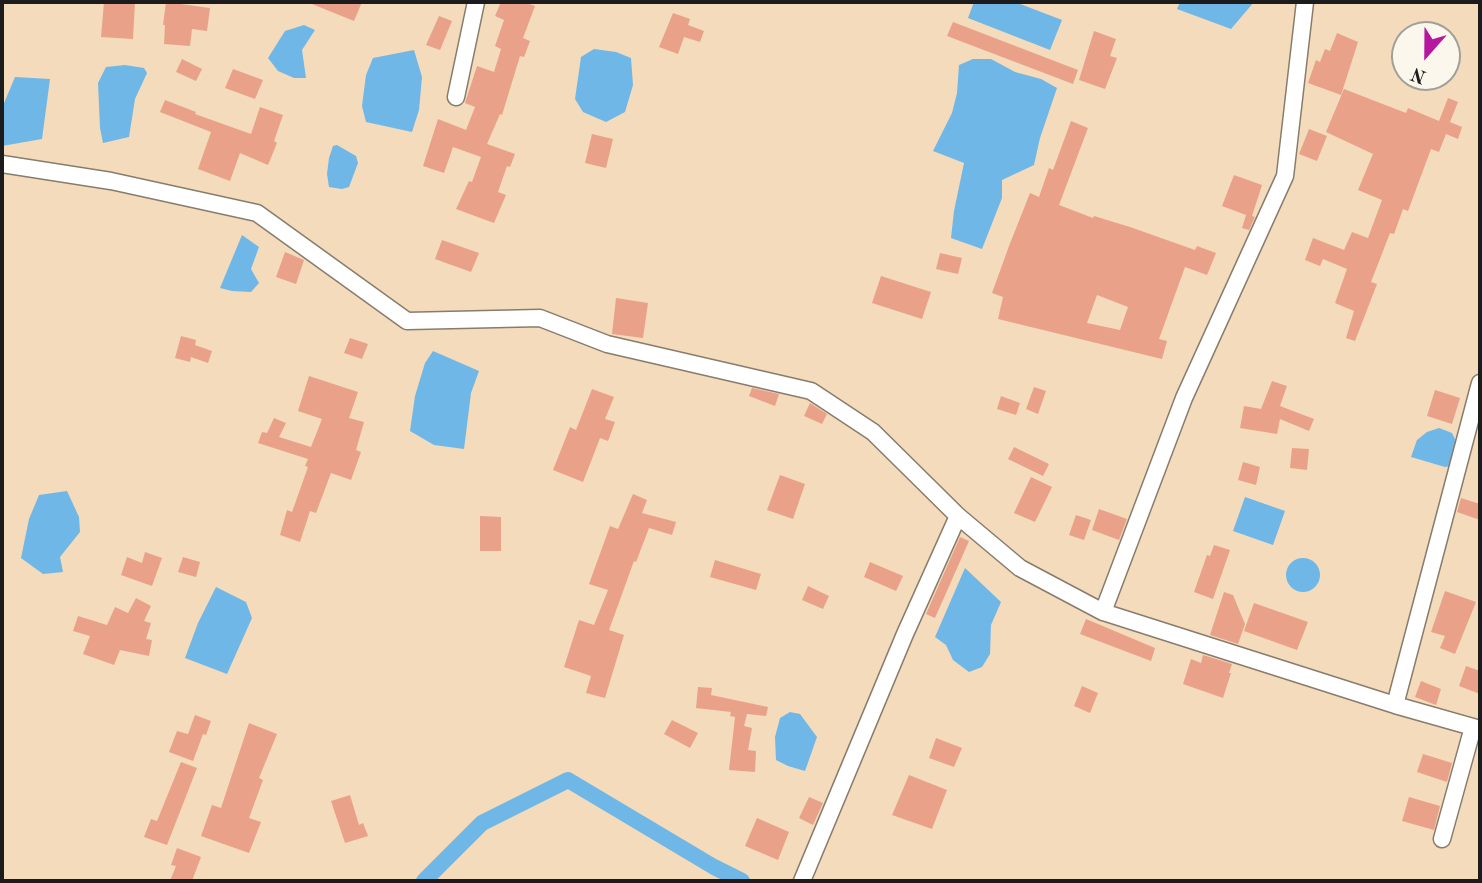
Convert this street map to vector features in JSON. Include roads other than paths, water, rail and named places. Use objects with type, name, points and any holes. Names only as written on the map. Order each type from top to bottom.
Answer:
[{"type":"street","points":[[456,97],[476,2]]},
{"type":"street","points":[[1103,612],[1184,398],[1285,176],[1305,2]]},
{"type":"street","points":[[2,164],[111,181],[257,213],[407,321],[540,317],[607,344],[811,391],[873,432],[958,516],[1020,568],[1103,612],[1395,705],[1477,728],[1442,839]]},
{"type":"street","points":[[1395,705],[1480,383]]},
{"type":"street","points":[[802,881],[905,634],[958,516]]},
{"type":"water","points":[[974,2],[1015,2],[1062,20],[1050,50],[968,18]]},
{"type":"water","points":[[1180,2],[1254,2],[1231,29],[1177,9]]},
{"type":"water","points":[[304,25],[315,30],[302,50],[306,78],[294,78],[278,71],[268,58],[285,31]]},
{"type":"water","points":[[594,49],[616,52],[631,58],[633,85],[625,112],[606,122],[583,112],[575,99],[581,57]]},
{"type":"water","points":[[414,50],[422,77],[419,110],[412,132],[366,122],[362,106],[366,75],[373,58]]},
{"type":"water","points":[[973,59],[991,59],[1015,72],[1041,79],[1057,88],[1034,165],[1002,180],[1002,198],[982,249],[951,238],[964,163],[933,151],[952,113],[959,65]]},
{"type":"water","points":[[125,65],[144,68],[147,73],[135,99],[129,137],[103,143],[98,83],[106,67]]},
{"type":"water","points":[[15,77],[50,79],[42,139],[2,146],[2,108]]},
{"type":"water","points":[[337,145],[356,156],[358,163],[349,187],[342,189],[329,187],[327,174],[333,146]]},
{"type":"water","points":[[242,235],[259,247],[251,269],[259,283],[251,292],[220,288]]},
{"type":"water","points":[[433,351],[479,371],[471,393],[464,449],[434,445],[410,431],[415,396],[425,363]]},
{"type":"water","points":[[1439,428],[1452,433],[1456,441],[1458,452],[1451,466],[1445,467],[1411,457],[1417,440],[1427,432]]},
{"type":"water","points":[[67,491],[79,517],[80,532],[60,557],[63,572],[43,574],[21,558],[29,519],[39,495]]},
{"type":"water","points":[[1245,497],[1285,511],[1273,545],[1233,531]]},
{"type":"water","points":[[1303,558],[1315,563],[1320,575],[1315,587],[1303,592],[1291,587],[1286,575],[1291,563]]},
{"type":"water","points":[[965,568],[1001,602],[991,625],[990,654],[982,667],[969,672],[953,660],[946,645],[935,637]]},
{"type":"water","points":[[216,587],[246,602],[252,618],[227,674],[185,658]]},
{"type":"water","points":[[790,712],[800,714],[817,737],[805,771],[776,760],[775,737],[780,718]]},
{"type":"waterway","points":[[424,881],[482,823],[568,780],[742,881]]}]
